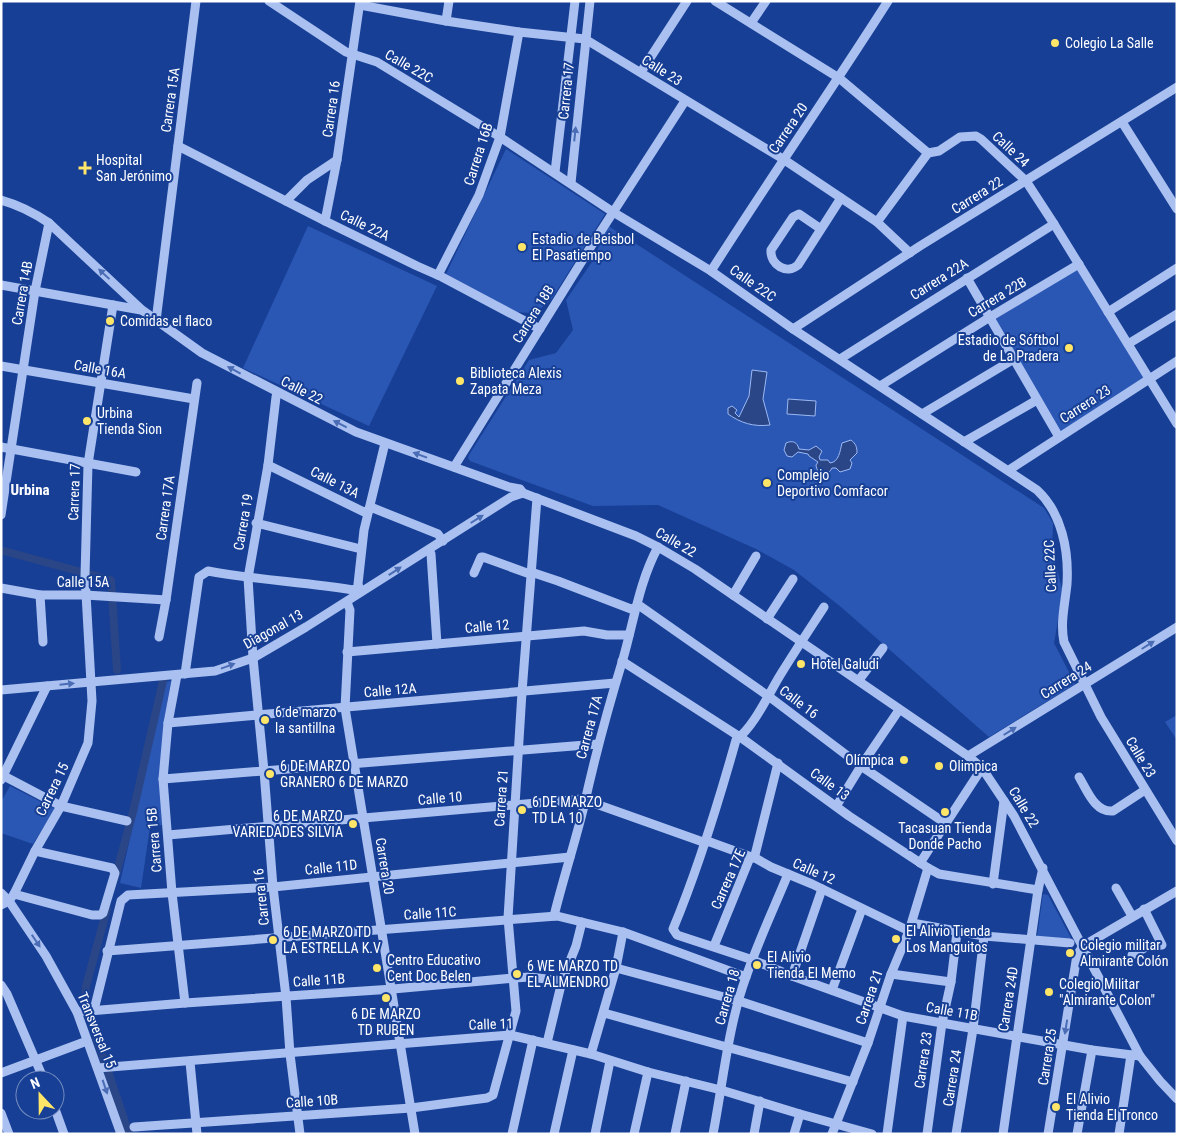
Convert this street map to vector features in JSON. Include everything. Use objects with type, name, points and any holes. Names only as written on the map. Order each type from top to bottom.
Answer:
[{"type":"street","name":"Carrera 15A","points":[[156,321],[196,1]]},
{"type":"street","name":"Calle 22C","points":[[269,1],[346,52],[377,62],[500,136],[613,212],[712,271],[793,329],[1009,470],[1042,495],[1053,509],[1066,552],[1067,582],[1061,629],[1064,642],[1085,684]]},
{"type":"street","points":[[446,21],[449,1]]},
{"type":"street","name":"Carrera 17","points":[[555,172],[575,1]]},
{"type":"street","name":"Carrera 17","points":[[570,183],[590,1]]},
{"type":"street","points":[[641,72],[687,1]]},
{"type":"street","points":[[715,1],[839,78],[928,152],[876,222]]},
{"type":"street","points":[[751,23],[766,1]]},
{"type":"street","name":"Carrera 20","points":[[712,271],[888,1]]},
{"type":"street","name":"Carrera 16","points":[[325,221],[337,160],[360,3]]},
{"type":"street","name":"Calle 23","points":[[360,3],[446,21],[519,32],[585,39],[783,160],[841,198],[876,222],[910,253]]},
{"type":"street","name":"Carrera 16B","points":[[438,276],[479,195],[500,136],[519,32]]},
{"type":"street","name":"Carrera 22","points":[[793,329],[910,253],[1177,88]]},
{"type":"street","name":"Carrera 18B","points":[[454,467],[613,212],[686,101]]},
{"type":"street","points":[[1122,122],[1177,209]]},
{"type":"street","name":"Calle 24","points":[[928,152],[939,151],[960,137],[976,136],[982,139],[1026,181],[1177,424]]},
{"type":"street","name":"Calle 22A","points":[[178,146],[540,329]]},
{"type":"street","points":[[286,201],[307,180],[337,160]]},
{"type":"street","points":[[821,229],[799,214],[793,217],[772,250],[773,260],[780,267],[788,270],[798,265],[841,198]]},
{"type":"street","name":"Calle 22","points":[[1,200],[20,205],[49,223],[142,310],[202,353],[356,432],[509,487],[520,489],[523,493],[621,530],[658,547],[695,569],[968,756],[982,768],[1004,801],[1043,868],[1136,1055],[1177,1099]]},
{"type":"street","name":"Carrera 14B","points":[[1,514],[35,291],[49,223]]},
{"type":"street","name":"Carrera 22A","points":[[840,359],[1054,224]]},
{"type":"street","name":"Carrera 22B","points":[[880,386],[1079,264]]},
{"type":"street","points":[[1108,312],[1177,268]]},
{"type":"street","points":[[967,278],[1059,437]]},
{"type":"street","points":[[1,285],[142,310]]},
{"type":"street","name":"Carrera 17","points":[[92,682],[85,594],[88,464],[113,305]]},
{"type":"street","points":[[1128,344],[1177,314]]},
{"type":"street","points":[[922,414],[1014,359]]},
{"type":"street","name":"Carrera 23","points":[[1009,470],[1177,362]]},
{"type":"street","name":"Calle 16A","points":[[1,366],[194,399]]},
{"type":"street","name":"Carrera 17A","points":[[159,637],[197,383]]},
{"type":"street","name":"Carrera 19","points":[[252,658],[248,578],[256,523],[268,465],[277,393]]},
{"type":"street","points":[[964,442],[1036,400]]},
{"type":"street","points":[[181,675],[199,577],[203,573],[208,571],[248,578],[306,582],[359,590],[361,549],[385,442]]},
{"type":"street","points":[[1,448],[136,472]]},
{"type":"street","name":"Calle 13A","points":[[268,465],[364,512],[373,508],[438,534],[443,541]]},
{"type":"street","points":[[509,487],[511,497]]},
{"type":"street","name":"Diagonal 13","points":[[1,690],[215,671],[252,658],[346,602],[359,590],[429,550],[511,497],[523,493]]},
{"type":"street","name":"Carrera 21","points":[[491,1097],[495,1092],[516,1010],[508,920],[530,572],[537,498]]},
{"type":"street","points":[[256,523],[361,549]]},
{"type":"street","name":"Carrera 17A","points":[[554,916],[598,744],[642,585],[658,547]]},
{"type":"street","points":[[429,550],[431,554],[437,644]]},
{"type":"street","points":[[733,595],[756,556]]},
{"type":"street","name":"Calle 16","points":[[474,573],[483,557],[558,581],[631,609],[640,606],[768,696],[861,766],[945,824]]},
{"type":"street","points":[[768,619],[793,579]]},
{"type":"street","name":"Calle 15A","points":[[1,588],[40,595],[85,594],[166,600]]},
{"type":"street","points":[[40,595],[43,642]]},
{"type":"street","name":"Carrera 20","points":[[346,602],[350,610],[345,708],[416,1134]]},
{"type":"street","points":[[824,606],[768,696],[736,740],[706,842],[688,895],[673,929],[677,935],[753,960],[878,1008]]},
{"type":"street","name":"Carrera 24","points":[[968,756],[1177,627]]},
{"type":"street","name":"Calle 12","points":[[347,652],[584,631],[607,635],[629,635]]},
{"type":"street","points":[[859,680],[884,648]]},
{"type":"street","name":"Carrera 16","points":[[252,658],[264,771],[273,887],[300,1134]]},
{"type":"street","name":"Calle 13","points":[[622,662],[740,737],[850,816],[924,866],[939,874],[1038,890]]},
{"type":"street","name":"Carrera 15B","points":[[181,675],[168,723],[163,779],[172,893],[185,1003]]},
{"type":"street","name":"Carrera 15","points":[[8,900],[61,806],[88,743],[92,710],[92,682]]},
{"type":"street","name":"Calle 12A","points":[[168,723],[615,683]]},
{"type":"street","name":"Calle 23","points":[[1085,684],[1101,718],[1177,841]]},
{"type":"street","points":[[47,686],[2,778],[61,806],[127,821]]},
{"type":"street","points":[[837,805],[899,710]]},
{"type":"street","points":[[163,779],[598,744]]},
{"type":"street","name":"Carrera 17E","points":[[714,946],[749,860],[755,855],[778,763]]},
{"type":"street","points":[[924,866],[945,824],[982,768]]},
{"type":"street","points":[[1079,776],[1100,809],[1108,812],[1114,812],[1145,790]]},
{"type":"street","name":"Calle 10","points":[[168,835],[585,800],[706,842]]},
{"type":"street","points":[[993,884],[1004,801]]},
{"type":"street","name":"Calle 12","points":[[706,842],[752,858],[862,909],[910,927],[984,936],[1070,943]]},
{"type":"street","points":[[8,900],[92,915],[104,913],[115,873],[112,868],[35,851]]},
{"type":"street","name":"Calle 11D","points":[[108,951],[121,901],[128,895],[273,887],[570,857]]},
{"type":"street","name":"Carrera 21","points":[[832,1134],[868,1043],[878,1008],[910,927],[924,866]]},
{"type":"street","name":"Carrera 24D","points":[[1003,1134],[1016,1036],[1043,868]]},
{"type":"street","name":"Carrera 18","points":[[713,1134],[728,1047],[739,1001],[746,977],[788,874]]},
{"type":"street","points":[[1116,888],[1132,916]]},
{"type":"street","points":[[792,976],[822,889]]},
{"type":"street","points":[[1083,946],[1177,890]]},
{"type":"street","name":"Transversal 15","points":[[1,893],[8,900],[86,1011],[87,1041],[104,1067],[121,1134]]},
{"type":"street","points":[[832,990],[862,909]]},
{"type":"street","points":[[1132,955],[1146,947],[1162,945],[1144,909]]},
{"type":"street","name":"Calle 11C","points":[[108,951],[554,916],[623,932],[746,977]]},
{"type":"street","points":[[547,1043],[562,981],[576,946],[582,922]]},
{"type":"street","points":[[591,1054],[616,968],[623,932]]},
{"type":"street","name":"Carrera 23","points":[[927,1134],[957,932]]},
{"type":"street","name":"Carrera 24","points":[[956,1134],[973,1029],[984,936]]},
{"type":"street","name":"Carrera 25","points":[[1048,1134],[1078,955],[1083,946]]},
{"type":"street","points":[[86,1011],[108,951]]},
{"type":"street","points":[[616,968],[739,1001],[868,1043]]},
{"type":"street","points":[[891,974],[951,982]]},
{"type":"street","name":"Calle 11B","points":[[86,1011],[393,989],[514,978],[530,977],[562,981]]},
{"type":"street","points":[[1,985],[8,994],[41,1070]]},
{"type":"street","name":"Calle 11B","points":[[878,1008],[903,1016],[942,1024],[1092,1050],[1136,1055]]},
{"type":"street","points":[[604,1013],[853,1082]]},
{"type":"street","points":[[887,1134],[903,1016]]},
{"type":"street","name":"Calle 11","points":[[104,1067],[190,1062],[510,1035],[591,1054],[648,1072],[721,1090],[872,1134]]},
{"type":"street","points":[[512,1134],[533,1040]]},
{"type":"street","points":[[1,1073],[87,1041]]},
{"type":"street","points":[[554,1134],[573,1050]]},
{"type":"street","points":[[1077,1134],[1092,1050]]},
{"type":"street","points":[[1119,1134],[1136,1055]]},
{"type":"street","points":[[595,1134],[610,1061]]},
{"type":"street","points":[[190,1062],[198,1134]]},
{"type":"street","points":[[634,1134],[648,1072]]},
{"type":"street","points":[[675,1134],[686,1082]]},
{"type":"street","name":"Calle 10B","points":[[134,1127],[411,1108],[491,1097]]},
{"type":"street","points":[[754,1134],[760,1101]]},
{"type":"street","points":[[1,1114],[9,1134]]},
{"type":"street","points":[[794,1134],[800,1114]]},
{"type":"street","points":[[59,1120],[64,1134]]},
{"type":"shaded area","points":[[506,149],[605,214],[551,300],[541,308],[530,313],[516,312],[446,274]]},
{"type":"shaded area","name":"Complejo Deportivo Comfacor","points":[[607,225],[1044,508],[1053,523],[1052,551],[1063,592],[1054,643],[1075,684],[989,737],[841,607],[794,570],[756,549],[658,505],[593,506],[470,461],[469,455],[529,360],[556,353],[573,330],[566,300],[594,259]]},
{"type":"shaded area","points":[[308,226],[437,286],[369,426],[243,368]]},
{"type":"shaded area","name":"Estadio de Sóftbol de La Pradera","points":[[1079,264],[1149,379],[1059,437],[990,317]]},
{"type":"shaded area","points":[[752,370],[767,372],[763,399],[770,425],[747,424],[728,414],[728,408],[732,406],[737,410],[735,413],[739,417],[749,396]]},
{"type":"shaded area","points":[[788,399],[816,401],[815,416],[787,414]]},
{"type":"shaded area","points":[[851,440],[856,446],[857,453],[850,460],[852,463],[850,469],[840,472],[836,468],[832,468],[828,473],[820,473],[816,465],[818,462],[808,454],[798,452],[792,457],[787,456],[784,450],[786,443],[791,442],[796,443],[799,449],[809,450],[816,446],[822,451],[819,457],[820,460],[828,460],[830,463],[835,461],[840,453],[842,443]]},
{"type":"shaded area","points":[[171,681],[164,722],[160,780],[162,825],[150,827],[141,888],[120,883],[165,682]]},
{"type":"shaded area","points":[[1177,715],[1177,740],[1165,722]]},
{"type":"shaded area","points":[[10,786],[55,809],[33,844],[1,833],[1,802]]},
{"type":"shaded area","points":[[1043,894],[1048,895],[1071,938],[1068,941],[1037,937]]},
{"type":"waterway","points":[[4,551],[111,580],[117,670]]},
{"type":"waterway","points":[[115,878],[133,812],[163,681]]},
{"type":"waterway","points":[[107,909],[86,986],[85,1003],[129,1134]]},
{"type":"place","name":"Colegio La Salle","points":[[1055,43]]},
{"type":"place","name":"Hospital San Jerónimo","points":[[85,168]]},
{"type":"place","name":"Estadio de Beisbol El Pasatiempo","points":[[522,247]]},
{"type":"place","name":"Comidas el flaco","points":[[110,321]]},
{"type":"place","name":"Estadio de Sóftbol de La Pradera","points":[[1069,348]]},
{"type":"place","name":"Biblioteca Alexis Zapata Meza","points":[[460,381]]},
{"type":"place","name":"Urbina Tienda Sion","points":[[87,421]]},
{"type":"place","name":"Complejo Deportivo Comfacor","points":[[767,483]]},
{"type":"place","name":"Hotel Galudi","points":[[801,664]]},
{"type":"place","name":"6 de marzo la santillna","points":[[265,720]]},
{"type":"place","name":"Olímpica","points":[[904,760]]},
{"type":"place","name":"Olimpica","points":[[939,766]]},
{"type":"place","name":"6 DE MARZO GRANERO 6 DE MARZO","points":[[270,774]]},
{"type":"place","name":"6 DE MARZO TD LA 10","points":[[522,810]]},
{"type":"place","name":"Tacasuan Tienda Donde Pacho","points":[[945,812]]},
{"type":"place","name":"6 DE MARZO VARIEDADES SILVIA","points":[[353,824]]},
{"type":"place","name":"El Alivio Tienda Los Manguitos","points":[[896,939]]},
{"type":"place","name":"6 DE MARZO TD LA ESTRELLA K.V","points":[[273,940]]},
{"type":"place","name":"Colegio militar Almirante Colón","points":[[1070,953]]},
{"type":"place","name":"El Alivio Tienda El Memo","points":[[757,965]]},
{"type":"place","name":"Centro Educativo Cent Doc Belen","points":[[377,968]]},
{"type":"place","name":"6 WE MARZO TD EL ALMENDRO","points":[[517,974]]},
{"type":"place","name":"Colegio Militar \"Almirante Colon\"","points":[[1049,992]]},
{"type":"place","name":"6 DE MARZO TD RUBEN","points":[[386,998]]},
{"type":"place","name":"El Alivio Tienda El Tronco","points":[[1056,1107]]},
{"type":"district","name":"Urbina","points":[[30,490]]}]
